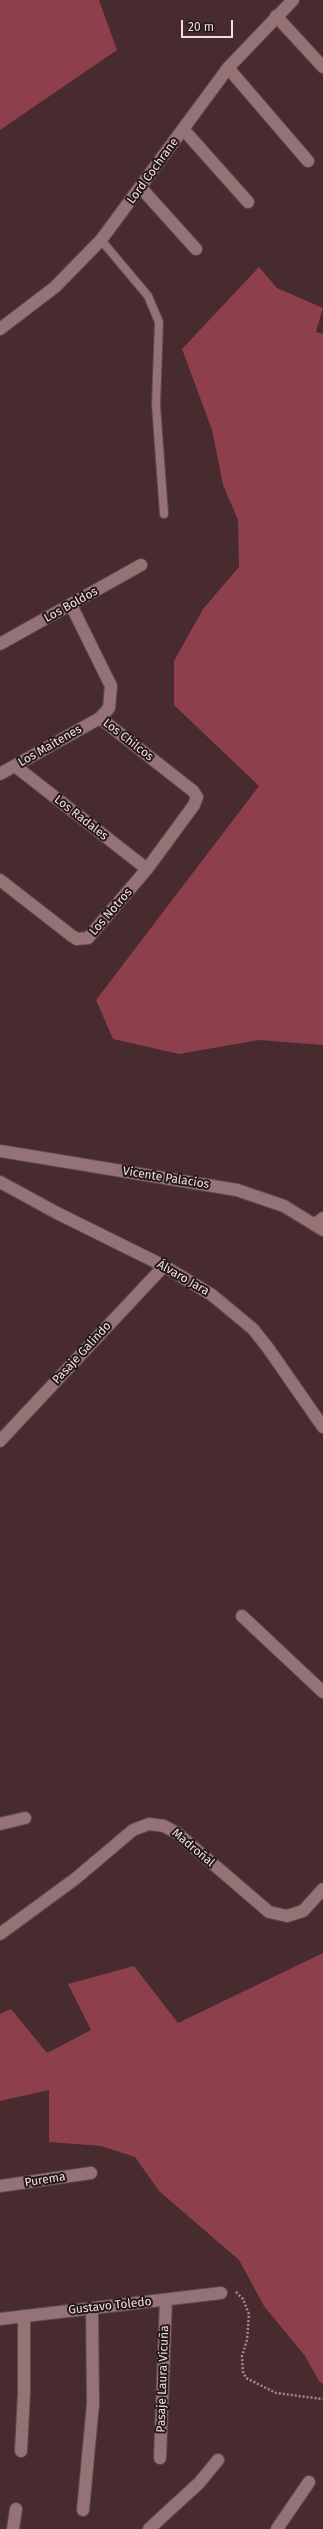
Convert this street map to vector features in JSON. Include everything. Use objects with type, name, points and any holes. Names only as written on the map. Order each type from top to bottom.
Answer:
[{"type":"street","name":"Lord Cochrane","points":[[0,329],[55,287],[101,240],[141,188],[228,68],[276,16],[293,0]]},
{"type":"street","points":[[276,16],[323,67]]},
{"type":"street","points":[[228,68],[308,161]]},
{"type":"street","points":[[183,129],[248,202]]},
{"type":"street","points":[[141,188],[196,249]]},
{"type":"street","name":"Los Boldos","points":[[0,644],[141,565]]},
{"type":"street","name":"Los Chilcos","points":[[71,605],[111,686],[109,708],[100,718],[193,791],[197,797]]},
{"type":"street","name":"Los Maitenes","points":[[0,774],[100,718]]},
{"type":"street","name":"Los Radales","points":[[15,766],[147,869]]},
{"type":"street","name":"Los Notros","points":[[0,880],[72,936],[83,940],[92,935],[147,869],[194,805],[197,797]]},
{"type":"street","name":"Vicente Palacios","points":[[0,1151],[237,1190],[284,1206],[320,1224]]},
{"type":"street","name":"Álvaro Jara","points":[[0,1182],[57,1213],[164,1266],[212,1295],[253,1329],[323,1427]]},
{"type":"street","name":"Pasaje Galindo","points":[[0,1441],[164,1266]]},
{"type":"street","points":[[242,1616],[323,1692]]},
{"type":"street","points":[[0,1824],[25,1818]]},
{"type":"street","name":"Madroñal","points":[[0,1934],[75,1878],[133,1830],[149,1824],[164,1826],[177,1833],[269,1912],[282,1916],[295,1915],[310,1906],[323,1889]]},
{"type":"street","name":"Purema","points":[[0,2186],[90,2173]]},
{"type":"street","name":"Gustavo Toledo","points":[[0,2318],[221,2294]]},
{"type":"street","name":"Pasaje Laura Vicuña","points":[[160,2458],[166,2300]]},
{"type":"street","points":[[84,2510],[93,2404],[92,2308]]},
{"type":"street","points":[[21,2451],[24,2392],[24,2316]]},
{"type":"street","points":[[149,2529],[199,2483],[218,2460]]},
{"type":"street","points":[[277,2529],[309,2482]]},
{"type":"street","points":[[13,2529],[16,2509]]},
{"type":"lane","points":[[101,240],[148,296],[159,322],[156,405],[164,514]]},
{"type":"path","points":[[221,2294],[236,2292],[243,2299],[249,2314],[247,2340],[242,2356],[243,2372],[246,2378],[276,2393],[323,2399]]},
{"type":"shaded area","points":[[0,0],[99,0],[117,50],[0,130]]},
{"type":"shaded area","points":[[259,267],[277,288],[323,308],[316,332],[323,334],[323,1045],[259,1040],[179,1054],[113,1039],[96,1000],[259,786],[174,705],[174,661],[203,609],[239,567],[238,520],[223,485],[212,430],[182,349]]},
{"type":"shaded area","points":[[323,1953],[323,2384],[319,2381],[305,2356],[264,2306],[239,2260],[159,2191],[135,2157],[101,2146],[49,2142],[49,2090],[0,2101],[0,2014],[11,2009],[47,2053],[91,2030],[68,1984],[134,1966],[178,2023]]}]
